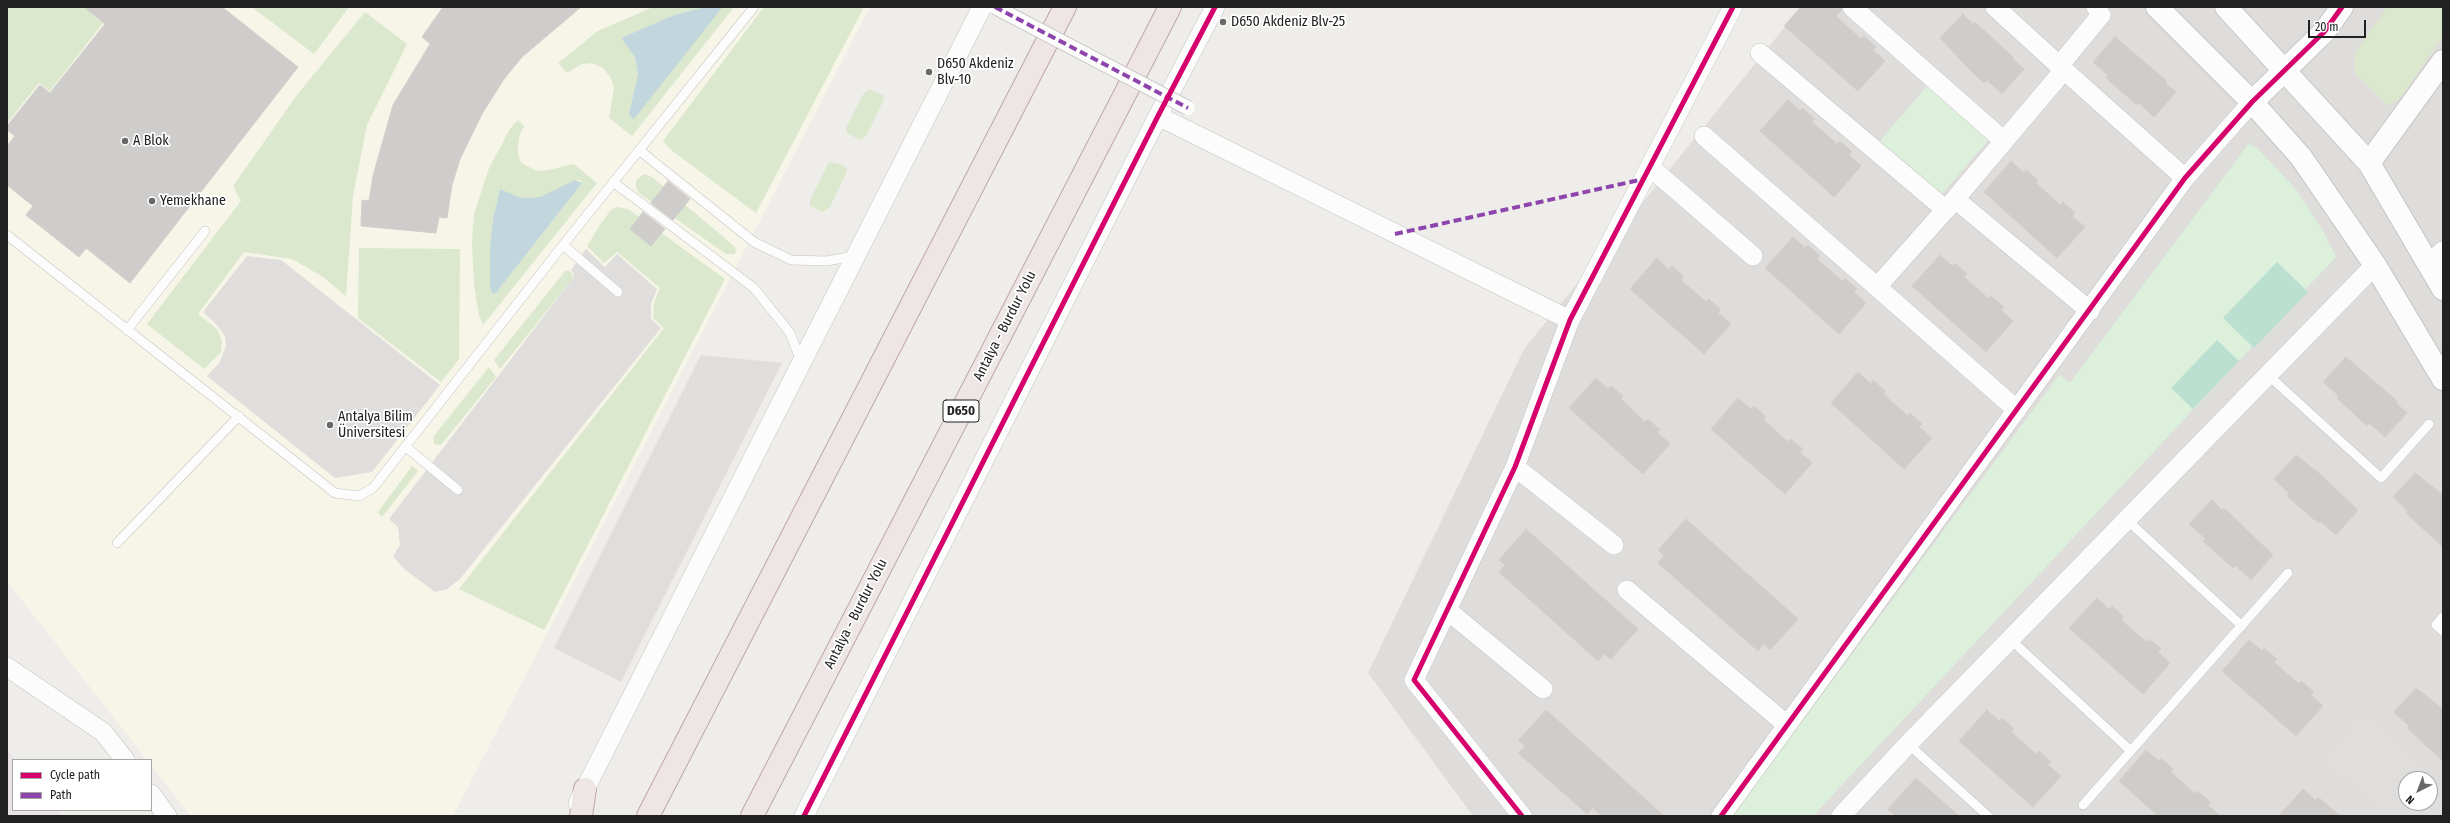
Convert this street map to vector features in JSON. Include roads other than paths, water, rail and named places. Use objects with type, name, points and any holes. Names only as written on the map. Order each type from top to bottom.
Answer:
[{"type":"highway","points":[[648,816],[1065,7]]},
{"type":"highway","name":"Antalya - Burdur Yolu","points":[[752,816],[1170,9]]},
{"type":"highway","points":[[581,816],[585,789]]},
{"type":"street","points":[[572,816],[982,7]]},
{"type":"street","points":[[995,7],[1188,108]]},
{"type":"street","points":[[804,816],[1158,116],[1215,7]]},
{"type":"street","points":[[1522,816],[1414,680],[1515,467],[1570,320],[1733,7]]},
{"type":"street","points":[[1852,7],[2004,141]]},
{"type":"street","points":[[1995,7],[2185,178]]},
{"type":"street","points":[[1877,287],[2004,141],[2101,15],[2096,7]]},
{"type":"street","points":[[2157,7],[2252,102],[2301,157],[2376,265],[2443,379]]},
{"type":"street","points":[[2226,7],[2368,163],[2436,258],[2443,289]]},
{"type":"street","points":[[1720,816],[2090,311],[2185,178],[2252,102],[2283,70],[2324,32],[2342,7]]},
{"type":"street","points":[[1760,53],[1950,204],[2090,311]]},
{"type":"street","points":[[2368,163],[2443,61]]},
{"type":"street","points":[[1158,116],[1570,320]]},
{"type":"street","points":[[1704,136],[2017,410]]},
{"type":"street","points":[[1650,167],[1752,256]]},
{"type":"street","points":[[1843,815],[1908,744],[2376,265]]},
{"type":"street","points":[[1515,467],[1614,545]]},
{"type":"street","points":[[1627,590],[1787,725]]},
{"type":"street","points":[[1447,610],[1543,689]]},
{"type":"street","points":[[7,667],[103,732],[124,759]]},
{"type":"street","points":[[152,795],[167,816]]},
{"type":"lane","points":[[7,235],[335,493],[359,496],[373,488],[563,245],[754,7]]},
{"type":"lane","points":[[639,150],[754,242],[791,260],[826,261],[856,255]]},
{"type":"lane","points":[[613,182],[754,288],[790,333],[802,362]]},
{"type":"lane","points":[[127,330],[205,231]]},
{"type":"lane","points":[[563,245],[618,292]]},
{"type":"lane","points":[[2268,375],[2381,478],[2428,424]]},
{"type":"lane","points":[[117,543],[239,416]]},
{"type":"lane","points":[[406,447],[458,490]]},
{"type":"lane","points":[[2126,520],[2242,626]]},
{"type":"lane","points":[[2083,805],[2288,573]]},
{"type":"lane","points":[[2443,617],[2436,625],[2443,631]]},
{"type":"lane","points":[[2010,639],[2131,751]]},
{"type":"lane","points":[[1908,744],[1988,816]]},
{"type":"place","name":"D650 Akdeniz Blv-25","points":[[1223,22]]},
{"type":"place","name":"D650 Akdeniz Blv-10","points":[[929,72]]},
{"type":"place","name":"A Blok","points":[[125,141]]},
{"type":"place","name":"Yemekhane","points":[[152,201]]},
{"type":"place","name":"Antalya Bilim Üniversitesi","points":[[330,425]]}]
